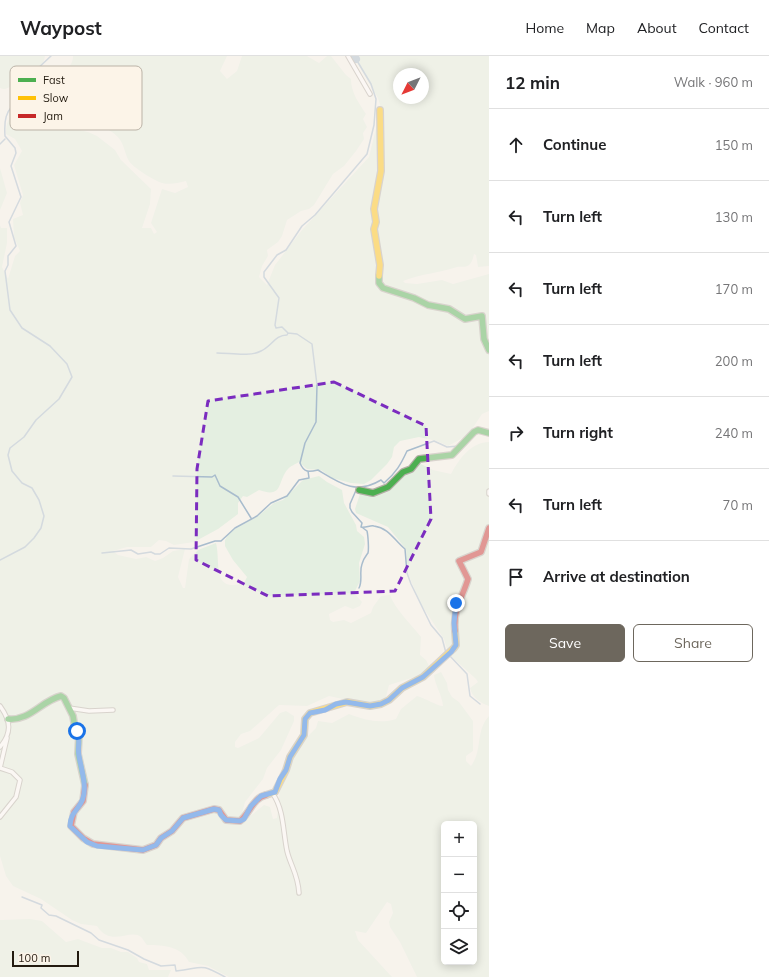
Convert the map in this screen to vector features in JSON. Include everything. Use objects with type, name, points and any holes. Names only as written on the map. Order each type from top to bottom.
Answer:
[{"type":"street","points":[[348,56],[370,94]]},
{"type":"street","points":[[380,110],[379,123],[382,154],[380,162],[381,171],[374,209],[376,222],[374,229],[380,265],[379,283],[384,288],[414,298],[428,305],[449,309],[465,319],[482,316],[484,339],[489,350]]},
{"type":"street","points":[[359,490],[373,493],[388,487],[403,472],[411,468],[419,458],[452,456],[474,432],[478,430],[489,433]]},
{"type":"street","points":[[8,718],[14,720],[32,714],[53,698],[58,696],[64,698],[73,716],[75,728],[80,740],[78,754],[85,791],[83,801],[74,812],[70,826],[83,838],[93,844],[149,849],[172,831],[180,820],[186,816],[214,809],[219,810],[221,815],[226,820],[240,821],[244,819],[254,802],[261,796],[272,794],[277,789],[280,779],[285,773],[290,757],[304,735],[305,719],[310,713],[325,710],[336,704],[346,702],[370,706],[381,704],[389,700],[402,688],[423,677],[454,648],[456,645],[454,623],[456,603],[464,592],[468,579],[458,561],[481,552],[489,528]]},
{"type":"street","points":[[0,706],[8,718],[10,729],[0,768],[12,772],[20,780],[16,797],[0,817]]},
{"type":"street","points":[[69,708],[89,712],[113,710]]},
{"type":"street","points":[[0,747],[7,738]]},
{"type":"street","points":[[272,794],[279,806],[284,839],[288,854],[296,871],[299,893]]},
{"type":"highlighted area","points":[[334,382],[426,426],[431,519],[395,591],[268,596],[196,560],[197,469],[208,401]]},
{"type":"green space","points":[[0,56],[45,56],[41,66],[10,66],[10,86],[4,89],[0,88]]},
{"type":"green space","points":[[73,56],[227,56],[220,71],[227,79],[237,71],[242,56],[307,56],[319,63],[327,56],[331,56],[351,79],[354,93],[366,114],[363,119],[367,127],[363,133],[364,139],[344,166],[333,174],[314,205],[287,220],[282,236],[278,242],[267,250],[268,256],[262,266],[259,277],[267,285],[275,265],[302,230],[369,157],[381,108],[378,98],[353,56],[489,56],[489,266],[478,267],[476,255],[474,254],[472,262],[468,266],[457,267],[403,281],[405,283],[417,284],[442,280],[453,284],[489,274],[489,411],[482,414],[468,435],[448,446],[437,441],[419,437],[400,441],[394,447],[392,457],[387,464],[371,480],[364,484],[351,483],[332,478],[321,470],[307,469],[299,462],[288,469],[276,490],[273,492],[267,492],[259,490],[247,497],[243,496],[238,503],[238,514],[218,529],[194,542],[174,545],[166,541],[159,540],[151,547],[127,547],[113,551],[118,555],[136,559],[146,557],[155,561],[163,558],[173,551],[185,549],[178,577],[183,588],[185,588],[189,559],[198,550],[216,543],[218,567],[222,580],[226,584],[234,585],[244,583],[247,577],[233,560],[225,546],[225,540],[228,535],[235,529],[257,517],[274,503],[283,500],[303,480],[319,476],[342,490],[344,503],[356,525],[357,531],[364,537],[365,544],[359,563],[360,581],[354,593],[362,602],[360,606],[353,609],[345,606],[329,614],[330,620],[333,622],[344,620],[351,623],[371,613],[373,607],[381,596],[390,595],[399,611],[421,637],[420,655],[426,660],[429,666],[427,672],[389,685],[386,697],[379,703],[370,705],[329,696],[307,706],[279,705],[250,731],[241,734],[235,742],[235,747],[238,748],[259,738],[280,713],[286,711],[294,716],[294,721],[281,750],[267,768],[263,779],[245,802],[239,825],[264,805],[270,807],[273,819],[277,818],[281,780],[286,775],[289,764],[305,739],[316,728],[318,721],[332,723],[349,714],[372,721],[396,719],[401,709],[417,696],[443,706],[434,675],[441,672],[452,697],[459,702],[473,721],[473,751],[466,756],[466,761],[471,766],[477,754],[482,728],[489,716],[489,977],[417,977],[400,942],[390,927],[389,922],[393,913],[391,904],[387,902],[366,933],[355,931],[358,940],[392,977],[229,977],[208,966],[189,962],[181,953],[171,948],[159,945],[147,945],[141,937],[137,935],[114,937],[108,936],[97,926],[81,924],[72,920],[41,899],[13,886],[6,876],[0,856],[0,225],[1,228],[7,228],[7,243],[2,267],[8,279],[15,256],[20,251],[14,237],[13,219],[23,215],[20,203],[23,195],[14,165],[22,151],[15,139],[6,134],[8,122],[10,119],[10,130],[79,130],[97,136],[115,150],[121,160],[151,189],[150,204],[142,228],[151,228],[154,234],[157,232],[151,223],[162,189],[175,193],[188,187],[186,181],[174,184],[159,182],[134,167],[129,161],[122,142],[109,130],[142,130],[142,66],[70,66]]},
{"type":"green space","points":[[0,168],[7,193],[0,210]]},
{"type":"green space","points":[[489,442],[489,706],[475,697],[470,688],[478,682],[452,657],[447,649],[444,639],[420,603],[408,573],[406,549],[388,527],[356,513],[355,509],[360,494],[373,495],[381,491],[388,491],[419,463],[433,470],[451,474],[466,452],[477,445]]},
{"type":"green space","points":[[30,919],[42,921],[66,942],[78,939],[102,948],[111,948],[121,952],[128,952],[137,958],[139,962],[147,964],[149,970],[171,970],[168,977],[0,977],[0,920]]},
{"type":"waterway","points":[[40,66],[51,56]]},
{"type":"waterway","points":[[288,333],[282,327],[276,328],[275,325],[279,298],[264,277],[264,272],[277,255],[286,250],[302,226],[315,215],[367,154],[374,125],[376,99],[371,84],[356,59]]},
{"type":"waterway","points":[[0,560],[25,547],[41,528],[44,516],[39,500],[32,488],[22,483],[12,471],[8,455],[10,448],[24,437],[36,420],[59,399],[72,377],[67,364],[50,346],[22,328],[10,310],[5,271],[8,265],[8,256],[16,246],[9,222],[21,197],[11,166],[16,153],[15,148],[5,136],[5,121],[10,108]]},
{"type":"waterway","points":[[0,144],[5,139]]},
{"type":"waterway","points":[[217,353],[256,353],[265,349],[276,339],[283,335],[287,335],[288,333],[297,334],[312,344],[317,385],[316,422],[305,443],[300,463],[303,469],[307,471],[318,470],[334,480],[349,486],[364,487],[381,480],[384,483],[398,468],[407,451],[434,441],[447,447],[459,446]]},
{"type":"waterway","points":[[102,553],[131,550],[138,554],[151,552],[160,554],[169,548],[191,549],[215,541],[221,541],[235,528],[257,516],[271,503],[287,496],[299,480],[309,478],[308,471]]},
{"type":"waterway","points":[[173,476],[212,477],[215,475],[220,486],[238,497],[251,518]]},
{"type":"waterway","points":[[357,488],[350,504],[352,512],[362,523],[361,527],[372,526],[384,529],[405,549],[407,573],[411,584],[431,625],[442,638],[446,653]]},
{"type":"waterway","points":[[359,588],[361,582],[361,567],[368,553],[367,531],[363,528]]},
{"type":"waterway","points":[[449,655],[467,674],[470,696],[480,704]]},
{"type":"waterway","points":[[22,897],[42,905],[41,908],[49,915],[56,916],[91,933],[99,940],[128,950],[161,966],[175,965],[176,971],[201,967],[210,969],[225,977]]},
{"type":"traffic: fast","points":[[379,276],[379,283],[383,288],[414,298],[428,305],[449,309],[465,319],[482,316],[484,339],[489,350]]},
{"type":"traffic: fast","points":[[359,490],[373,493],[388,487],[403,472],[411,469],[419,459],[452,455],[474,432],[478,430],[489,433]]},
{"type":"traffic: fast","points":[[8,719],[23,717],[47,702],[61,696],[64,698],[73,716],[75,728],[79,735],[78,754],[85,785]]},
{"type":"traffic: slow","points":[[379,276],[380,265],[374,229],[376,222],[374,209],[381,171],[380,110]]},
{"type":"traffic: slow","points":[[266,795],[275,792],[286,770],[290,757],[304,735],[305,719],[310,713],[347,702],[370,706],[381,704],[389,700],[402,688],[423,677],[454,648],[456,645],[455,631]]},
{"type":"traffic: jam","points":[[455,631],[455,616],[468,579],[459,561],[481,552],[489,528]]},
{"type":"traffic: jam","points":[[85,785],[83,801],[74,812],[71,826],[83,838],[93,844],[143,850],[156,845],[161,838],[172,831],[183,818],[214,809],[219,810],[226,820],[240,821],[255,802],[266,795]]},
{"type":"route","points":[[77,731],[80,740],[78,754],[85,791],[83,801],[76,808],[70,822],[70,826],[87,842],[97,846],[111,846],[143,850],[149,849],[156,845],[161,838],[172,831],[180,820],[186,816],[201,813],[210,809],[219,810],[223,818],[226,820],[235,822],[240,821],[244,819],[254,802],[261,796],[272,794],[277,789],[280,779],[285,773],[290,757],[304,735],[305,719],[310,713],[325,710],[336,704],[346,702],[370,706],[381,704],[389,700],[402,688],[423,677],[451,652],[456,645],[454,632],[456,603]]}]
